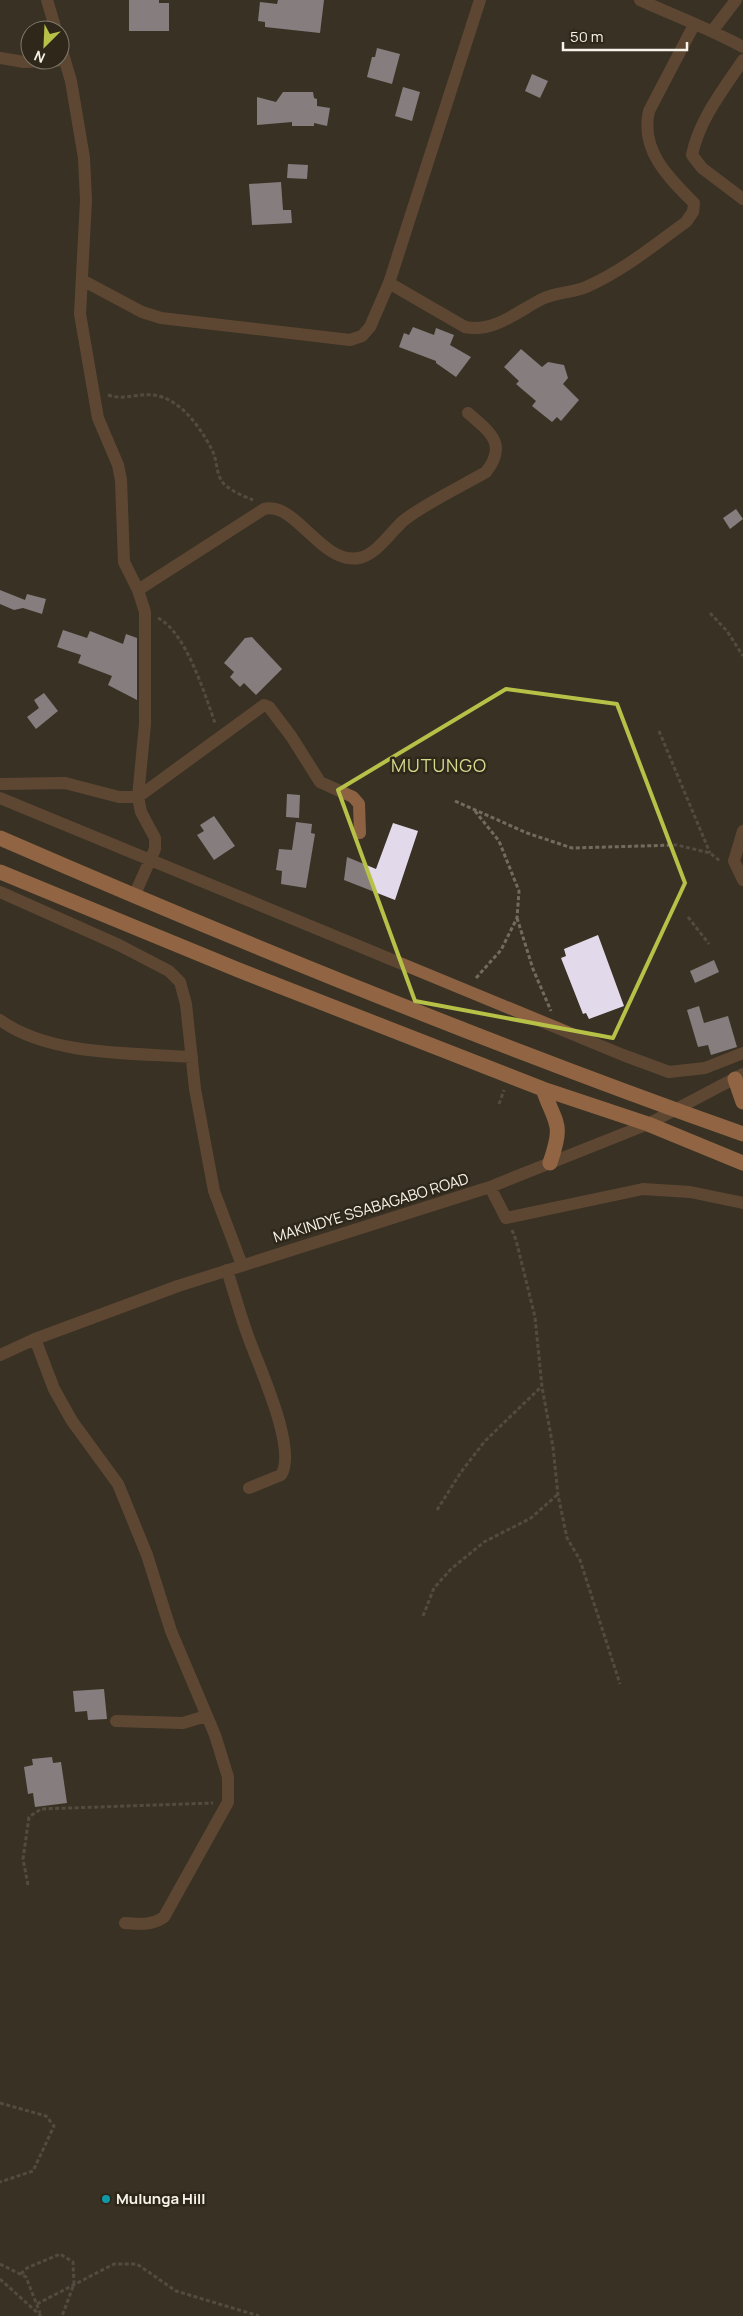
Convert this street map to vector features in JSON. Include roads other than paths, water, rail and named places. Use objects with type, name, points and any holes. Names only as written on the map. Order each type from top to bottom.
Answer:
[{"type":"highway","points":[[0,838],[134,896],[402,1004],[673,1109],[743,1134]]},
{"type":"highway","points":[[0,872],[241,971],[542,1089],[648,1124],[743,1163]]},
{"type":"highway","points":[[739,1076],[743,1102]]},
{"type":"highway","points":[[542,1089],[558,1124],[557,1141],[550,1163]]},
{"type":"street","points":[[47,0],[53,20]]},
{"type":"street","points":[[82,280],[142,312],[161,318],[350,340],[362,336],[370,327],[389,283],[480,0]]},
{"type":"street","points":[[640,0],[694,25],[713,30],[743,47]]},
{"type":"street","points":[[713,30],[736,0]]},
{"type":"street","points":[[389,283],[465,327],[477,330],[497,324],[552,295],[585,287],[620,269],[686,222],[693,212],[694,203],[654,157],[648,139],[647,123],[649,111],[694,25]]},
{"type":"street","points":[[0,58],[20,61]]},
{"type":"street","points":[[743,60],[710,110],[695,138],[692,155],[702,168],[743,199]]},
{"type":"street","points":[[68,70],[84,158],[86,200],[80,314],[98,418],[118,464],[121,480],[124,562],[138,590],[145,612],[145,724],[138,797],[141,812],[155,838],[155,849],[152,861],[134,896]]},
{"type":"street","points":[[138,590],[264,509],[270,507],[288,516],[330,551],[345,558],[361,558],[372,551],[405,520],[486,472],[494,462],[497,446],[491,433],[468,413]]},
{"type":"street","points":[[0,784],[65,783],[119,797],[138,797],[220,738],[259,707],[269,707],[291,736],[320,782],[353,797],[359,804],[360,834]]},
{"type":"street","points":[[0,798],[557,1028],[669,1072],[705,1068],[743,1053]]},
{"type":"street","points":[[743,830],[734,861],[743,880]]},
{"type":"street","points":[[0,892],[119,945],[169,971],[180,982],[192,1056],[195,1089],[214,1191],[242,1265]]},
{"type":"street","points":[[0,1020],[12,1029],[34,1038],[71,1046],[110,1052],[192,1056]]},
{"type":"street","name":"MAKINDYE SSABAGABO ROAD","points":[[0,1354],[35,1339],[227,1270],[490,1187],[648,1124],[673,1109],[739,1076]]},
{"type":"street","points":[[490,1187],[506,1218],[643,1189],[690,1192],[743,1203]]},
{"type":"street","points":[[227,1270],[247,1335],[272,1397],[286,1451],[287,1464],[281,1475],[249,1488]]},
{"type":"street","points":[[35,1339],[54,1389],[72,1421],[102,1459],[118,1484],[147,1555],[171,1631],[215,1734],[228,1777],[228,1802],[164,1917],[156,1923],[145,1925],[125,1923]]},
{"type":"street","points":[[116,1721],[183,1723],[206,1716]]},
{"type":"place","name":"Mulunga Hill","points":[[106,2199]]},
{"type":"district","name":"MUTUNGO","points":[[439,766]]}]
